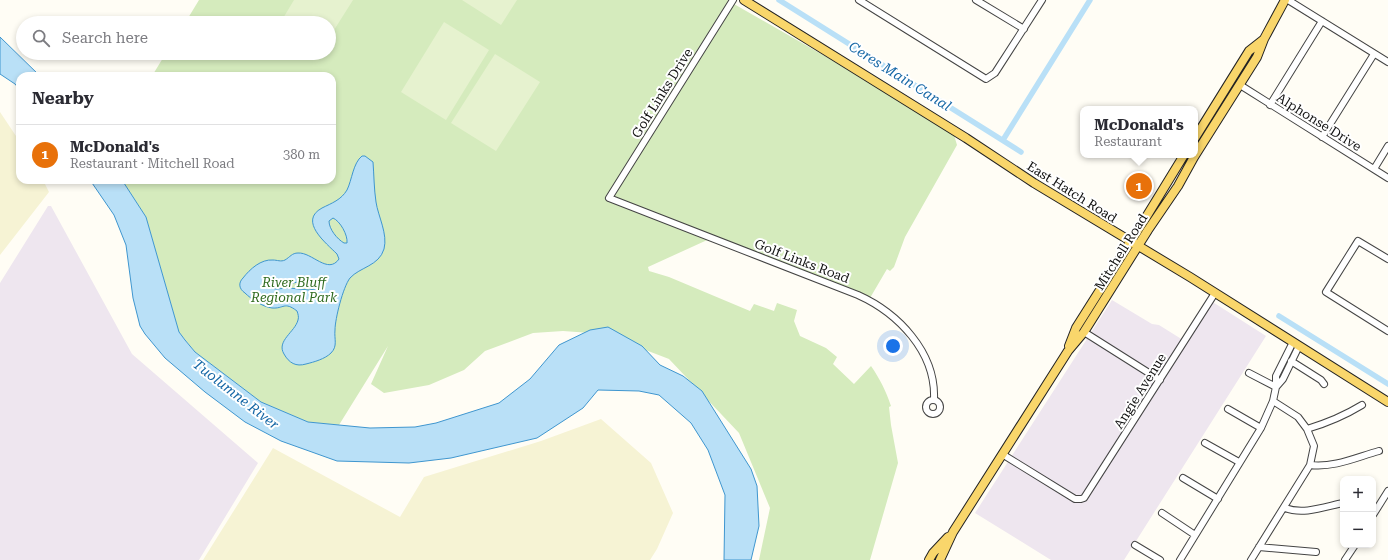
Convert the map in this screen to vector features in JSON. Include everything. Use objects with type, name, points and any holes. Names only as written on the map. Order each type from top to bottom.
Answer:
[{"type":"main road","name":"East Hatch Road","points":[[744,0],[966,138],[1034,183],[1215,293],[1388,402]]},
{"type":"main road","name":"Mitchell Road","points":[[1198,151],[1257,57],[1264,39],[1287,0]]},
{"type":"main road","name":"Mitchell Road","points":[[1198,133],[1249,51],[1264,39]]},
{"type":"main road","name":"Mitchell Road","points":[[1068,351],[1076,328],[1182,158]]},
{"type":"main road","name":"Mitchell Road","points":[[940,560],[953,532],[1002,454],[1068,351],[1084,332],[1178,186],[1193,158]]},
{"type":"main road","name":"Mitchell Road","points":[[929,560],[933,553],[953,532]]},
{"type":"street","name":"Golf Links Drive","points":[[609,198],[733,0]]},
{"type":"street","points":[[859,0],[986,79],[995,73],[1042,0]]},
{"type":"street","points":[[976,0],[1024,29]]},
{"type":"street","points":[[1287,0],[1388,62]]},
{"type":"street","points":[[1270,105],[1322,21]]},
{"type":"street","points":[[1322,137],[1374,54]]},
{"type":"street","name":"Alphonse Drive","points":[[1240,85],[1388,178]]},
{"type":"street","points":[[1374,169],[1388,146]]},
{"type":"street","name":"Golf Links Road","points":[[609,198],[858,295],[876,304],[900,322],[916,342],[923,354],[931,374],[934,400]]},
{"type":"street","points":[[1388,259],[1358,240],[1326,292],[1388,331]]},
{"type":"street","name":"Angie Avenue","points":[[1002,454],[1076,498],[1081,499],[1087,496],[1215,293]]},
{"type":"street","points":[[1084,332],[1160,380]]},
{"type":"street","points":[[1276,387],[1283,379],[1291,361],[1296,344]]},
{"type":"street","points":[[1180,560],[1261,428],[1273,401],[1276,387],[1276,376],[1296,344]]},
{"type":"street","points":[[1291,361],[1321,380],[1324,384]]},
{"type":"street","points":[[1249,373],[1276,387]]},
{"type":"street","points":[[1251,560],[1310,464],[1314,446],[1307,429],[1298,417],[1273,401]]},
{"type":"street","points":[[1307,429],[1330,422],[1362,405]]},
{"type":"street","points":[[1228,409],[1261,428]]},
{"type":"street","points":[[1205,443],[1239,462]]},
{"type":"street","points":[[1310,464],[1321,466],[1330,465],[1379,451]]},
{"type":"street","points":[[1183,478],[1218,499]]},
{"type":"street","points":[[1375,512],[1388,491]]},
{"type":"street","points":[[1382,501],[1388,505]]},
{"type":"street","points":[[1284,508],[1302,511],[1340,504]]},
{"type":"street","points":[[1162,513],[1195,535]]},
{"type":"street","points":[[1135,545],[1160,560]]},
{"type":"street","points":[[1259,547],[1268,549],[1316,552]]},
{"type":"street","points":[[1345,560],[1353,548]]},
{"type":"shaded area","points":[[0,112],[16,136],[16,184],[45,184],[49,192],[0,255]]},
{"type":"shaded area","points":[[48,206],[51,206],[132,354],[258,463],[199,560],[0,560],[0,283]]},
{"type":"shaded area","points":[[1208,299],[1266,336],[1124,560],[1051,560],[975,513],[1112,300],[1152,324],[1159,325],[1183,340]]},
{"type":"shaded area","points":[[601,419],[651,463],[673,513],[657,549],[650,560],[203,560],[273,448],[400,517],[424,477],[541,441]]},
{"type":"green space","name":"River Bluff Regional Park","points":[[199,0],[727,0],[830,59],[954,135],[957,145],[905,237],[894,267],[890,271],[887,269],[870,298],[716,236],[648,267],[649,271],[669,277],[750,311],[754,304],[774,311],[777,303],[797,310],[794,321],[800,336],[826,348],[837,357],[833,364],[854,384],[871,366],[887,395],[891,406],[889,407],[891,425],[898,463],[870,560],[759,560],[770,508],[739,433],[669,359],[604,334],[563,331],[533,333],[485,351],[464,370],[429,385],[384,393],[371,384],[388,346],[339,425],[308,422],[261,402],[195,352],[179,332],[146,217],[125,184],[336,184],[336,72],[154,72],[162,60],[336,60],[336,16],[189,16]]},
{"type":"green space","points":[[294,0],[353,0],[336,27],[336,16],[284,16]]},
{"type":"green space","points":[[462,0],[517,0],[501,25]]},
{"type":"green space","points":[[444,22],[489,50],[446,120],[401,92]]},
{"type":"green space","points":[[495,54],[540,82],[496,151],[451,123]]},
{"type":"water","points":[[0,37],[16,53],[16,60],[24,60],[36,72],[16,72],[16,85],[0,74]]},
{"type":"water","points":[[362,156],[365,156],[373,162],[376,202],[385,237],[384,249],[382,255],[374,263],[354,274],[347,282],[335,325],[335,345],[333,350],[329,355],[319,360],[302,365],[296,365],[288,360],[282,349],[282,345],[298,320],[297,311],[289,306],[272,308],[261,304],[241,290],[240,282],[256,265],[269,260],[284,261],[296,253],[309,256],[330,265],[339,259],[337,254],[316,232],[313,225],[313,219],[315,213],[336,201],[345,193],[359,159]],"holes":[[[333,218],[343,229],[347,243],[341,241],[332,230],[329,221]],[[308,280],[315,282],[317,287],[309,290],[289,288],[276,289],[271,288],[269,285],[274,281],[293,283]]]},
{"type":"water","name":"Tuolumne River","points":[[93,184],[125,184],[146,217],[179,332],[195,352],[261,402],[308,422],[370,428],[415,427],[436,423],[499,403],[530,379],[559,345],[590,330],[608,327],[642,346],[660,365],[683,376],[702,391],[751,469],[757,486],[759,526],[751,560],[724,560],[725,495],[708,450],[691,423],[659,395],[639,391],[598,390],[583,408],[537,438],[451,458],[409,463],[337,461],[281,441],[245,422],[205,392],[165,358],[145,334],[140,326],[133,298],[126,245],[114,215]]},
{"type":"waterway","name":"Ceres Main Canal","points":[[779,0],[1021,152]]},
{"type":"waterway","points":[[1003,140],[1090,0]]},
{"type":"waterway","points":[[1279,316],[1388,384]]},
{"type":"place","name":"McDonald's","points":[[1139,186]]}]
